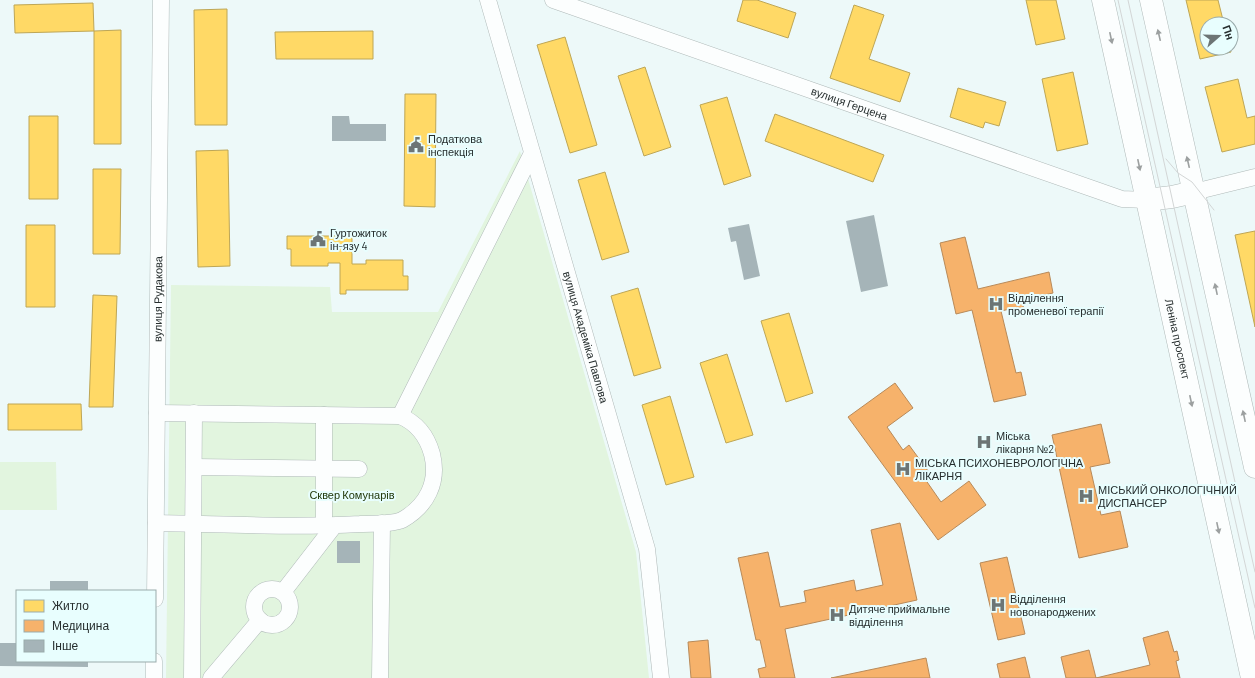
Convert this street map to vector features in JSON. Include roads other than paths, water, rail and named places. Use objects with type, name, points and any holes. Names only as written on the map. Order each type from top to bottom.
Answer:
[{"type":"main road","name":"Леніна проспект","points":[[1103,0],[1252,678]]},
{"type":"main road","points":[[1151,0],[1255,467]]},
{"type":"main road","points":[[1146,200],[1162,199],[1194,192]]},
{"type":"street","name":"вулиця Рудакова","points":[[155,590],[161,0]]},
{"type":"street","name":"вулиця Академіка Павлова","points":[[488,0],[647,549],[661,678]]},
{"type":"street","name":"вулиця Герцена","points":[[553,0],[1122,199],[1146,200]]},
{"type":"street","points":[[400,416],[532,153]]},
{"type":"street","points":[[1194,192],[1255,177]]},
{"type":"street","points":[[156,523],[329,526],[382,523],[400,520],[423,504],[430,491],[435,476],[434,463],[430,447],[422,432],[412,421],[400,416],[157,413]]},
{"type":"street","points":[[192,678],[194,414]]},
{"type":"street","points":[[283,592],[329,526],[324,469],[324,415]]},
{"type":"street","points":[[194,467],[359,469]]},
{"type":"street","points":[[380,678],[382,523]]},
{"type":"street","points":[[271,588],[283,592],[290,603],[290,609],[286,618],[275,625],[268,624],[260,620],[255,613],[254,605],[261,593],[271,588]]},
{"type":"street","points":[[211,678],[260,620]]},
{"type":"street","points":[[154,662],[154,678]]},
{"type":"tram line","points":[[1118,0],[1255,608]]},
{"type":"tram line","points":[[1128,0],[1255,572]]},
{"type":"tram line","points":[[1166,159],[1178,173],[1192,182],[1214,210]]},
{"type":"place","name":"Податкова інспекція","points":[[416,145]]},
{"type":"place","name":"Гуртожиток ін-язу 4","points":[[318,239]]},
{"type":"place","name":"Відділення променевої терапії","points":[[996,304]]},
{"type":"place","name":"Міська лікарня №2","points":[[984,442]]},
{"type":"place","name":"МІСЬКА ПСИХОНЕВРОЛОГІЧНА ЛІКАРНЯ","points":[[903,469]]},
{"type":"place","name":"МІСЬКИЙ ОНКОЛОГІЧНИЙ ДИСПАНСЕР","points":[[1086,496]]},
{"type":"place","name":"Відділення новонароджених","points":[[998,605]]},
{"type":"place","name":"Дитяче приймальне відділення","points":[[837,615]]},
{"type":"park label","name":"Сквер Комунарів","points":[[352,495]]}]
